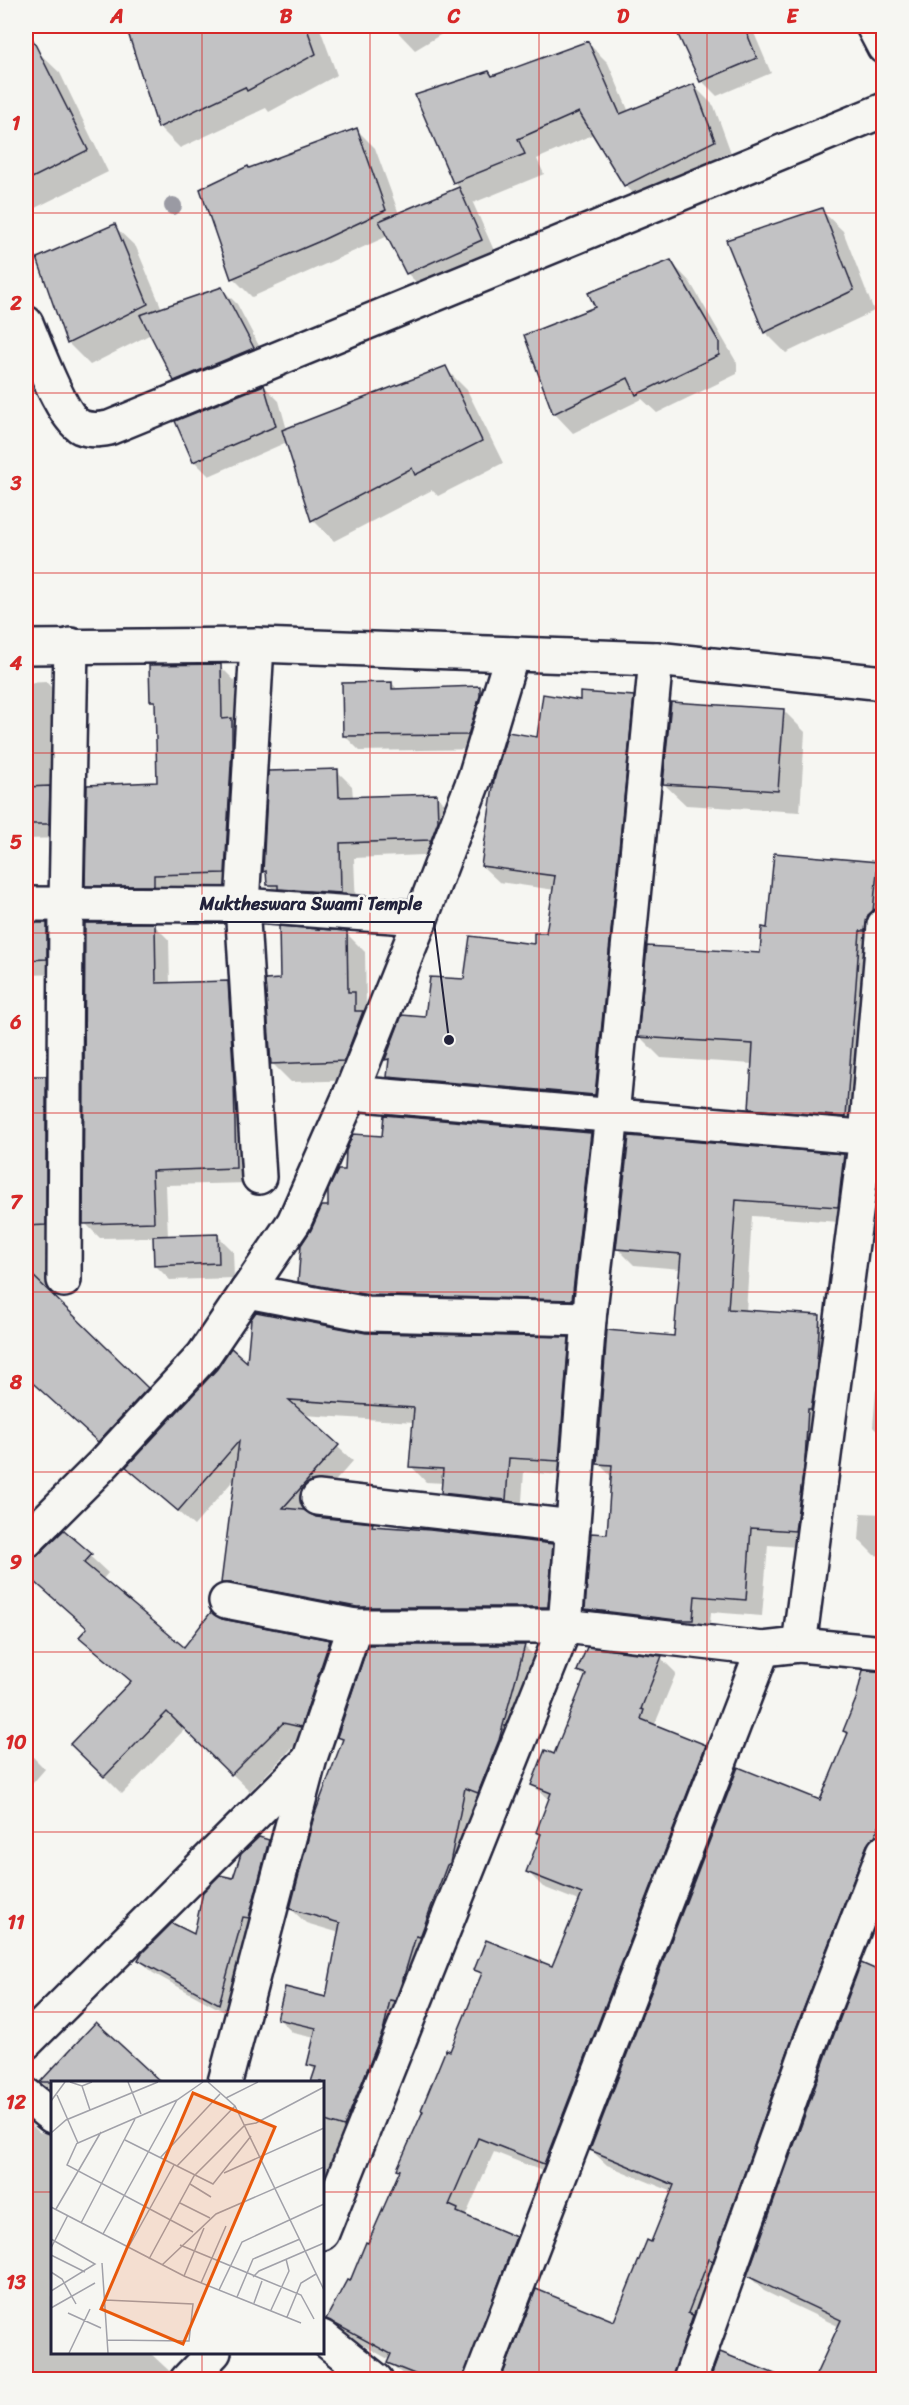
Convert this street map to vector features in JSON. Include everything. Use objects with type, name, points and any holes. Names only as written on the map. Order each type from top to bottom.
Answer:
[{"type":"street","points":[[873,26],[884,46]]},
{"type":"street","points":[[26,323],[66,414],[79,426],[95,430],[109,428],[884,110]]},
{"type":"street","points":[[64,1280],[66,904],[71,645]]},
{"type":"street","points":[[257,645],[242,905],[258,1177]]},
{"type":"street","points":[[26,647],[257,645],[656,659],[884,682]]},
{"type":"street","points":[[26,1541],[104,1463],[203,1356],[294,1222],[351,1093],[422,918],[475,777],[512,654]]},
{"type":"street","points":[[324,2228],[565,1626],[589,1319],[612,1115],[656,659]]},
{"type":"street","points":[[26,904],[242,905],[422,918]]},
{"type":"street","points":[[799,1645],[875,1138],[884,925]]},
{"type":"street","points":[[351,1093],[875,1138]]},
{"type":"street","points":[[247,1291],[367,1314],[589,1319]]},
{"type":"street","points":[[318,1498],[573,1527]]},
{"type":"street","points":[[226,1601],[355,1626],[565,1626],[763,1649],[799,1645],[884,1653]]},
{"type":"street","points":[[225,2081],[310,1758],[355,1626]]},
{"type":"street","points":[[482,2379],[763,1649]]},
{"type":"street","points":[[26,2042],[310,1758]]},
{"type":"street","points":[[690,2379],[812,2038],[884,1852]]},
{"type":"street","points":[[26,2095],[51,2115]]},
{"type":"street","points":[[324,2339],[376,2379]]},
{"type":"street","points":[[187,2379],[212,2354]]},
{"type":"building","points":[[26,26],[88,150],[26,181]]},
{"type":"building","points":[[126,26],[306,26],[316,54],[247,91],[245,87],[158,128]]},
{"type":"building","points":[[674,26],[744,26],[757,58],[700,82]]},
{"type":"building","points":[[588,41],[620,114],[694,84],[715,141],[624,186],[579,112],[518,139],[525,154],[453,183],[415,95],[489,71],[492,76]]},
{"type":"building","points":[[357,128],[386,210],[231,279],[200,189],[248,166],[249,168]]},
{"type":"building","points":[[459,187],[482,240],[406,274],[379,221]]},
{"type":"building","points":[[822,208],[854,290],[764,333],[726,240]]},
{"type":"building","points":[[115,224],[148,304],[67,344],[37,258]]},
{"type":"building","points":[[671,260],[719,342],[719,355],[636,395],[628,378],[553,414],[524,335],[595,307],[588,293]]},
{"type":"building","points":[[222,287],[254,348],[174,381],[140,315]]},
{"type":"building","points":[[446,366],[482,441],[415,475],[412,468],[311,521],[282,430]]},
{"type":"building","points":[[264,385],[276,426],[193,462],[175,421]]},
{"type":"building","points":[[221,664],[222,719],[232,718],[225,873],[154,875],[154,886],[85,886],[87,785],[157,782],[155,701],[150,701],[149,665]]},
{"type":"building","points":[[392,682],[392,689],[480,686],[480,696],[468,735],[343,736],[342,683]]},
{"type":"building","points":[[580,692],[634,696],[595,1095],[387,1077],[389,1059],[385,1060],[402,1015],[425,1017],[430,977],[464,979],[470,936],[534,944],[534,933],[546,933],[555,876],[481,866],[494,780],[508,732],[537,737],[543,694],[580,700]]},
{"type":"building","points":[[671,702],[784,709],[778,791],[663,784]]},
{"type":"building","points":[[338,769],[339,797],[437,794],[438,821],[431,840],[340,843],[341,893],[278,889],[278,885],[267,885],[266,871],[263,872],[268,771]]},
{"type":"building","points":[[50,786],[49,824],[26,824],[26,787]]},
{"type":"building","points":[[774,853],[878,862],[873,911],[868,915],[865,931],[860,931],[846,1117],[749,1109],[753,1044],[638,1037],[647,946],[760,953],[762,927],[767,928]]},
{"type":"building","points":[[26,923],[47,923],[47,959],[26,960]]},
{"type":"building","points":[[85,923],[155,923],[156,983],[228,981],[236,1168],[152,1171],[154,1222],[83,1224]]},
{"type":"building","points":[[279,926],[347,931],[348,992],[355,992],[355,1011],[363,1011],[344,1061],[271,1064],[265,980],[280,979]]},
{"type":"building","points":[[26,1076],[46,1076],[46,1225],[26,1226]]},
{"type":"building","points":[[384,1115],[591,1133],[572,1300],[369,1295],[298,1282],[301,1245],[322,1206],[328,1206],[328,1190],[338,1170],[345,1170],[346,1151],[353,1134],[382,1136]]},
{"type":"building","points":[[629,1136],[844,1154],[838,1207],[736,1200],[728,1309],[820,1315],[816,1376],[811,1409],[808,1409],[805,1460],[795,1531],[751,1528],[746,1600],[695,1596],[693,1620],[585,1609],[591,1533],[607,1534],[612,1465],[597,1464],[607,1330],[674,1336],[681,1254],[616,1249]]},
{"type":"building","points":[[218,1234],[219,1263],[154,1266],[153,1236]]},
{"type":"building","points":[[26,1269],[148,1388],[98,1442],[26,1377]]},
{"type":"building","points":[[256,1312],[366,1333],[569,1337],[559,1461],[509,1458],[506,1500],[441,1493],[443,1469],[409,1467],[414,1408],[289,1400],[339,1445],[283,1508],[304,1510],[316,1517],[373,1523],[372,1526],[553,1544],[548,1607],[357,1607],[221,1583],[239,1441],[178,1511],[126,1467],[217,1369],[231,1348],[247,1362],[251,1319]]},
{"type":"building","points":[[64,1530],[92,1554],[84,1563],[184,1647],[211,1612],[222,1619],[330,1640],[301,1727],[283,1723],[231,1775],[167,1712],[104,1777],[70,1744],[131,1681],[79,1637],[87,1628],[26,1574],[26,1564]]},
{"type":"building","points":[[368,1645],[525,1645],[499,1740],[478,1793],[465,1788],[450,1863],[447,1865],[420,1937],[416,1936],[395,2001],[390,2000],[384,2028],[344,2127],[324,2121],[324,2081],[311,2081],[316,2067],[307,2065],[316,2028],[277,2019],[285,1987],[326,1997],[340,1923],[290,1909],[314,1816],[343,1739],[337,1737]]},
{"type":"building","points":[[587,1647],[662,1656],[641,1709],[644,1710],[641,1719],[706,1745],[544,2164],[478,2138],[449,2205],[458,2209],[457,2212],[516,2237],[463,2379],[427,2379],[387,2363],[391,2354],[326,2319],[347,2280],[350,2281],[400,2170],[397,2169],[423,2111],[421,2110],[446,2049],[450,2051],[482,1973],[474,1970],[486,1940],[552,1966],[582,1894],[526,1872],[541,1834],[536,1832],[551,1793],[531,1785],[545,1750],[554,1754],[586,1674],[577,1671]]},
{"type":"building","points":[[863,1670],[884,1672],[884,1814],[875,1836],[867,1845],[795,2031],[713,2261],[709,2259],[688,2313],[693,2315],[672,2379],[501,2379],[536,2289],[614,2321],[647,2240],[651,2242],[674,2185],[590,2150],[738,1767],[820,1800],[848,1733],[843,1731],[856,1699]]},
{"type":"building","points":[[259,1837],[269,1840],[249,1918],[243,1917],[219,2004],[138,1960],[172,1923],[194,1934],[203,1892],[220,1875],[233,1878],[241,1854]]},
{"type":"building","points":[[861,1963],[884,1973],[884,2379],[814,2379],[841,2320],[747,2276]]},
{"type":"building","points":[[96,2022],[160,2081],[51,2081],[40,2082]]},
{"type":"building","points":[[720,2352],[785,2378],[785,2379],[710,2379]]},
{"type":"place","name":"Muktheswara Swami Temple","points":[[449,1040]]}]
